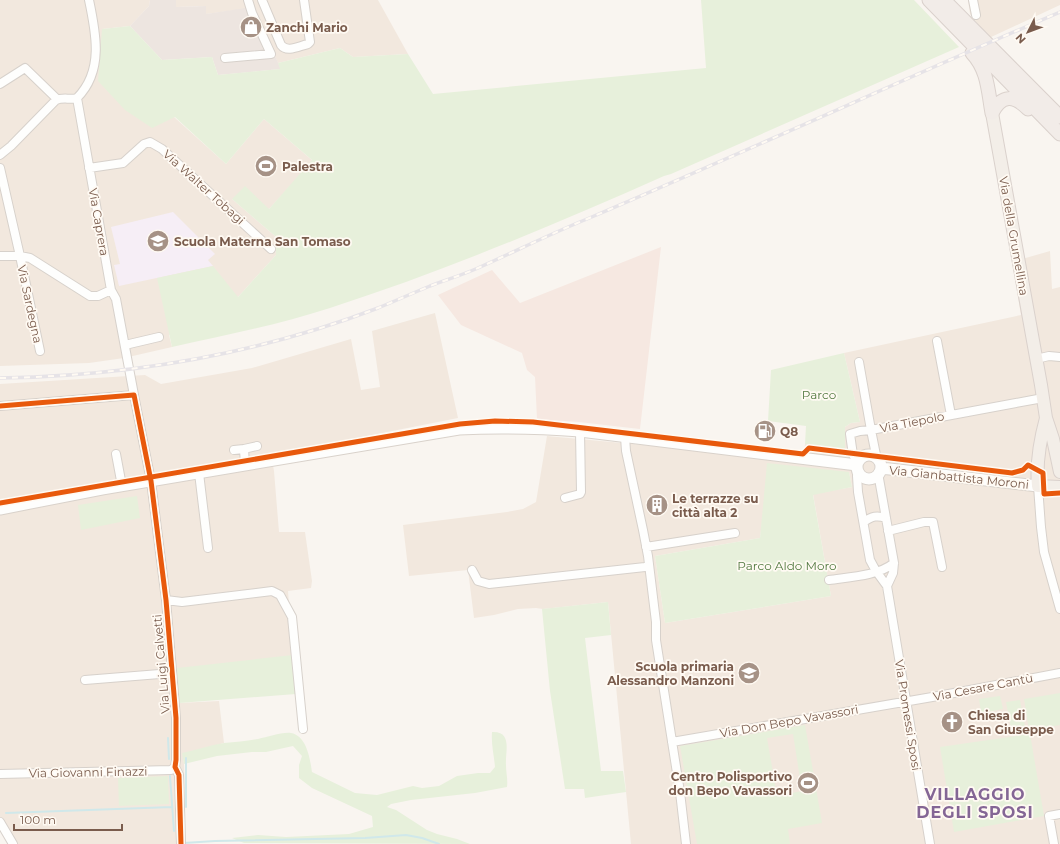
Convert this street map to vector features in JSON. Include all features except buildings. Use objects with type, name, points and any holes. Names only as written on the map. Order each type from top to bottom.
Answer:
[{"type":"highway","points":[[919,0],[978,60],[985,73],[992,113]]},
{"type":"highway","points":[[929,0],[1060,117]]},
{"type":"highway","points":[[944,0],[983,47],[1060,133]]},
{"type":"highway","points":[[992,113],[1000,101],[1007,99],[1016,100],[1027,107],[1047,129],[1060,133]]},
{"type":"main road","name":"Via della Grumellina","points":[[992,113],[1046,418],[1053,439],[1060,472]]},
{"type":"main road","name":"Via della Grumellina","points":[[1038,486],[1037,470],[1041,437],[1046,418]]},
{"type":"main road","name":"Via Gianbattista Moroni","points":[[0,509],[150,481],[459,429],[535,427],[580,435],[626,437],[858,466],[866,478],[870,479],[875,477],[879,468],[874,457],[868,455],[862,457],[858,466]]},
{"type":"main road","name":"Via Gianbattista Moroni","points":[[879,468],[1038,486]]},
{"type":"main road","points":[[1038,486],[1060,487]]},
{"type":"street","points":[[0,155],[11,146],[57,99],[77,98],[87,86],[91,77],[97,48],[89,0]]},
{"type":"street","points":[[225,58],[271,54],[252,13],[248,0]]},
{"type":"street","points":[[262,0],[281,45],[288,49],[308,44],[310,42],[304,0]]},
{"type":"street","points":[[973,0],[976,15]]},
{"type":"street","points":[[0,84],[26,68],[57,99]]},
{"type":"street","name":"Via Caprera","points":[[77,98],[111,290],[116,299],[134,395]]},
{"type":"street","name":"Via Walter Tobagi","points":[[89,168],[123,163],[144,144],[150,142],[162,149],[271,249]]},
{"type":"street","name":"Via Sardegna","points":[[0,168],[40,351]]},
{"type":"street","name":"Via Sardegna","points":[[0,256],[20,256],[30,258],[90,296],[98,296],[111,290]]},
{"type":"street","points":[[125,346],[160,337]]},
{"type":"street","name":"Via Tiepolo","points":[[937,341],[951,415]]},
{"type":"street","points":[[1036,359],[1049,356],[1060,357]]},
{"type":"street","name":"Via Tiepolo","points":[[859,362],[871,430],[1043,398]]},
{"type":"street","points":[[0,406],[134,395]]},
{"type":"street","name":"Via Luigi Calvetti","points":[[134,395],[150,481],[166,600],[176,718],[175,767],[178,775],[181,844]]},
{"type":"street","name":"Via Promessi Sposi","points":[[887,586],[893,573],[894,563],[879,468],[871,430],[860,431],[850,434],[853,455],[858,466],[858,492],[870,560],[887,586],[930,844]]},
{"type":"street","points":[[565,498],[580,494],[581,492],[580,435]]},
{"type":"street","points":[[626,437],[626,450],[649,566],[656,622],[656,640],[680,792],[686,844]]},
{"type":"street","points":[[234,450],[256,446]]},
{"type":"street","points":[[244,449],[245,465]]},
{"type":"street","points":[[116,454],[122,486]]},
{"type":"street","points":[[199,473],[208,548]]},
{"type":"street","points":[[1038,486],[1044,552],[1060,608]]},
{"type":"street","points":[[864,522],[877,515],[886,518]]},
{"type":"street","points":[[888,531],[924,522],[933,522],[942,567]]},
{"type":"street","points":[[646,548],[735,533]]},
{"type":"street","points":[[829,580],[868,574],[885,569],[894,563]]},
{"type":"street","points":[[472,570],[478,581],[489,584],[649,566]]},
{"type":"street","name":"Via Luigi Calvetti","points":[[166,600],[182,602],[272,591],[280,595],[292,617],[303,728]]},
{"type":"street","points":[[85,680],[172,673]]},
{"type":"street","name":"Via Cesare Cantù","points":[[906,701],[1060,673]]},
{"type":"street","name":"Via Don Bepo Vavassori","points":[[672,742],[906,701]]},
{"type":"street","name":"Via Giovanni Finazzi","points":[[0,774],[171,770],[175,767]]},
{"type":"street","points":[[1054,844],[1050,816],[1060,814]]},
{"type":"street","points":[[0,822],[13,844]]},
{"type":"shaded area","points":[[0,0],[150,0],[149,6],[130,26],[102,29],[174,117],[226,164],[264,119],[313,161],[269,209],[232,199],[275,236],[276,255],[238,297],[169,335],[172,347],[124,358],[89,363],[0,366]]},
{"type":"shaded area","points":[[150,0],[176,0],[176,7],[206,6],[206,14],[252,7],[281,69],[218,75],[212,57],[162,60],[130,26],[149,6]]},
{"type":"shaded area","points":[[176,0],[378,0],[408,54],[353,57],[340,48],[278,63],[252,8],[206,14],[206,6],[176,7]]},
{"type":"shaded area","points":[[968,0],[1060,0],[1060,5],[989,38],[970,14]]},
{"type":"shaded area","name":"Scuola Materna San Tomaso","points":[[173,212],[215,254],[208,260],[213,266],[119,286],[114,265],[120,264],[111,227]]},
{"type":"shaded area","points":[[661,247],[640,429],[537,419],[535,377],[527,370],[522,353],[461,325],[438,295],[492,270],[520,303]]},
{"type":"shaded area","points":[[1050,251],[1052,289],[1060,287],[1060,844],[631,844],[608,602],[543,609],[518,609],[474,618],[468,570],[409,576],[403,525],[507,512],[523,509],[536,502],[547,436],[803,460],[805,444],[845,450],[845,427],[851,423],[860,422],[844,353],[1021,315],[1012,262]],"holes":[[[849,472],[852,487],[813,494],[831,596],[665,623],[655,556],[760,538],[762,523]]]},
{"type":"shaded area","points":[[435,313],[458,418],[271,455],[274,471],[279,532],[305,532],[312,581],[311,588],[288,591],[293,655],[179,703],[219,701],[224,743],[183,754],[186,844],[10,844],[0,828],[0,384],[145,375],[161,384],[252,368],[351,339],[361,390],[380,387],[372,331]]},
{"type":"green space","points":[[701,0],[914,0],[959,47],[671,174],[540,230],[457,263],[373,294],[291,320],[172,347],[157,278],[213,266],[238,297],[276,255],[275,236],[232,199],[245,186],[269,209],[312,160],[264,119],[226,164],[175,117],[152,128],[125,110],[98,81],[102,29],[130,26],[162,60],[212,57],[218,75],[280,69],[278,63],[340,48],[353,57],[408,54],[433,94],[706,68]]},
{"type":"green space","name":"Parco","points":[[844,353],[860,422],[851,423],[845,427],[845,450],[805,444],[806,426],[768,421],[771,370]]},
{"type":"green space","name":"Parco Aldo Moro","points":[[767,463],[849,472],[852,487],[813,495],[831,596],[665,623],[655,556],[760,538]]},
{"type":"green space","points":[[137,496],[140,518],[81,530],[78,505]]},
{"type":"green space","points":[[608,602],[611,635],[585,638],[601,771],[623,771],[626,792],[585,798],[584,789],[565,789],[550,691],[542,609]]},
{"type":"green space","points":[[293,655],[296,694],[179,703],[177,668]]},
{"type":"green space","points":[[1060,693],[1060,725],[1029,730],[1024,699]]},
{"type":"green space","points":[[1000,696],[1003,709],[981,713],[979,699]]},
{"type":"green space","points":[[1020,700],[1025,726],[1011,729],[1006,702]]},
{"type":"green space","points":[[805,725],[822,823],[788,829],[790,844],[697,844],[680,746]],"holes":[[[793,734],[802,791],[777,796],[767,738]]]},
{"type":"green space","points":[[492,732],[503,735],[505,739],[507,787],[475,793],[411,800],[391,804],[387,807],[396,810],[427,830],[470,844],[244,843],[232,838],[258,835],[286,837],[349,834],[373,827],[372,816],[312,788],[299,778],[299,765],[302,756],[293,746],[266,752],[217,756],[184,764],[182,753],[219,744],[254,740],[279,734],[291,733],[296,735],[304,743],[309,755],[312,772],[355,793],[377,795],[413,786],[422,788],[439,786],[457,776],[490,773],[495,767]]},
{"type":"green space","points":[[1030,734],[1044,816],[954,832],[940,747]]},
{"type":"green space","points":[[168,776],[169,804],[119,806],[118,778]]},
{"type":"waterway","points":[[168,738],[169,759]]},
{"type":"waterway","points":[[186,758],[186,807]]},
{"type":"waterway","points":[[170,776],[174,831]]},
{"type":"waterway","points":[[6,813],[172,807]]},
{"type":"waterway","points":[[184,843],[365,838],[406,835],[422,838],[439,844]]},
{"type":"railway","points":[[0,378],[96,373],[192,360],[239,350],[333,324],[378,308],[478,268],[559,231],[1060,12]]},
{"type":"cycle path","points":[[0,406],[134,395],[151,481],[166,600],[176,718],[175,767],[179,775],[181,844]]},
{"type":"cycle path","points":[[0,503],[460,424],[495,421],[533,422],[803,454],[809,448],[1012,473],[1023,470],[1028,465],[1043,473],[1044,494],[1060,493]]},
{"type":"place","name":"Zanchi Mario","points":[[251,27]]},
{"type":"place","name":"Palestra","points":[[266,166]]},
{"type":"place","name":"Scuola Materna San Tomaso","points":[[158,241]]},
{"type":"place","name":"Q8","points":[[765,431]]},
{"type":"place","name":"Le terrazze su città alta 2","points":[[657,505]]},
{"type":"place","name":"Scuola primaria Alessandro Manzoni","points":[[749,673]]},
{"type":"place","name":"Chiesa di San Giuseppe","points":[[952,722]]},
{"type":"place","name":"Centro Polisportivo don Bepo Vavassori","points":[[808,783]]},
{"type":"district","name":"VILLAGGIO DEGLI SPOSI","points":[[975,803]]}]
